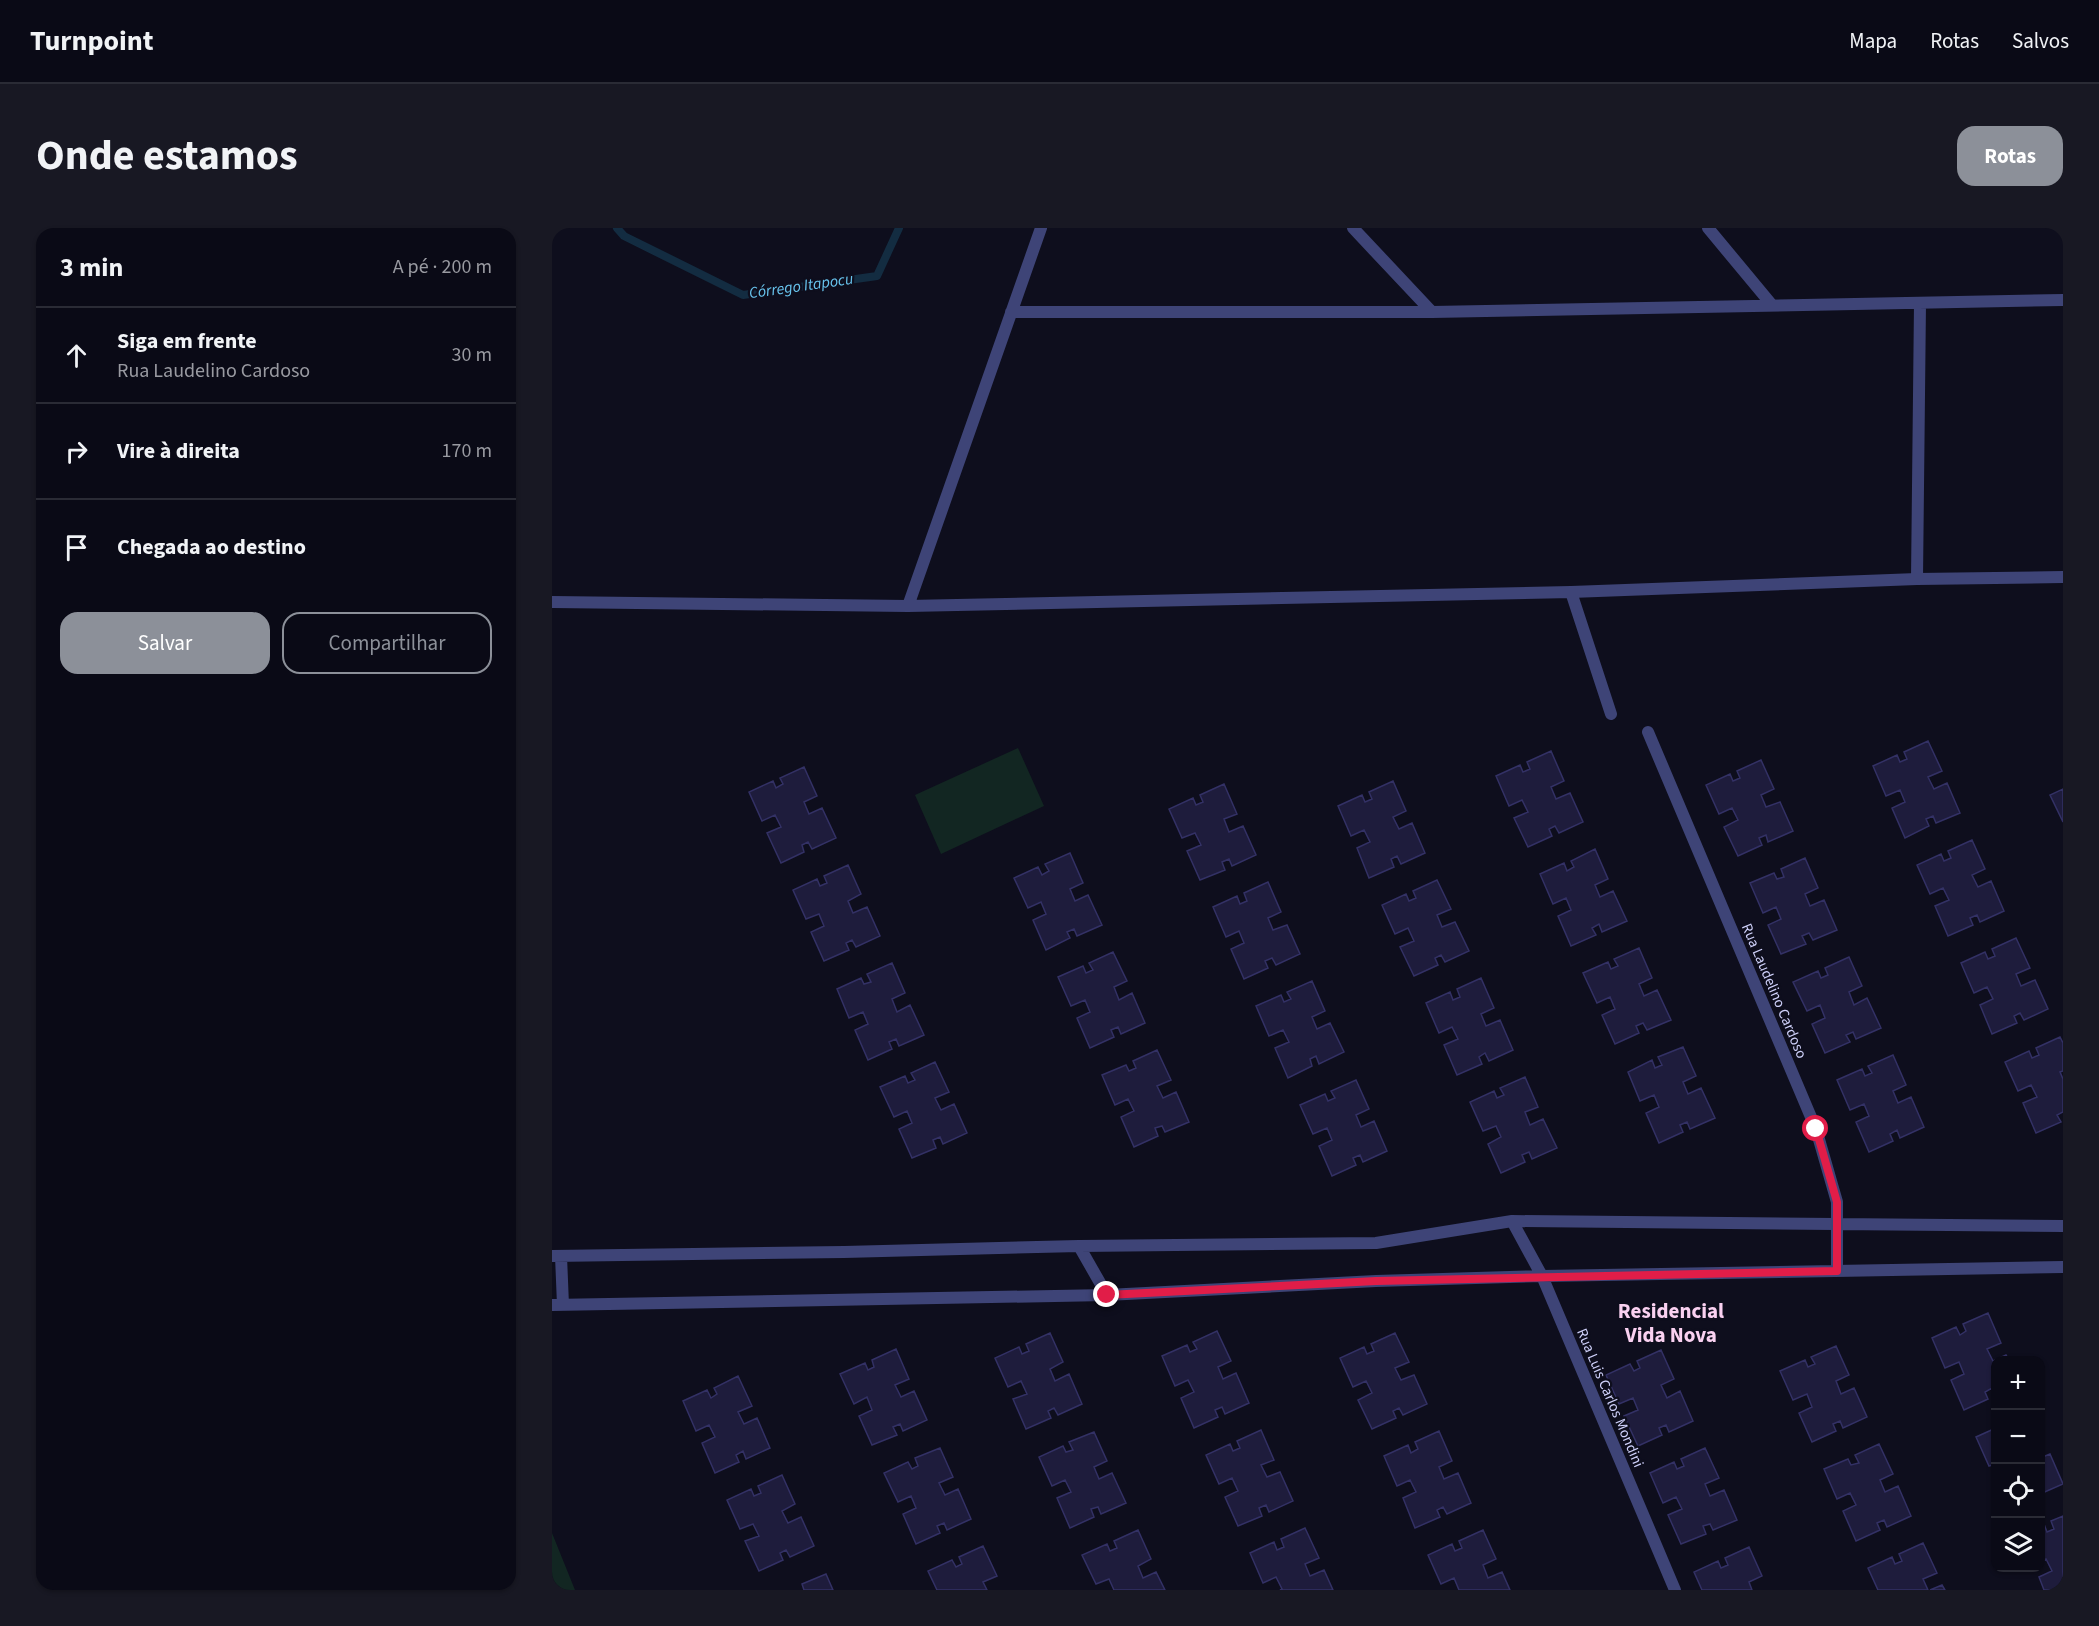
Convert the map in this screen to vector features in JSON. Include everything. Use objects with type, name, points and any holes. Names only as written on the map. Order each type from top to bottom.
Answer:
[{"type":"street","points":[[908,606],[1041,228]]},
{"type":"street","points":[[1353,228],[1432,312]]},
{"type":"street","points":[[1707,228],[1772,305]]},
{"type":"street","points":[[1011,312],[1432,312],[2063,300]]},
{"type":"street","points":[[1917,579],[1920,303]]},
{"type":"street","points":[[552,602],[908,606],[1571,592],[1917,579],[2063,577]]},
{"type":"street","points":[[1571,592],[1611,714]]},
{"type":"street","name":"Rua Laudelino Cardoso","points":[[1648,732],[1816,1129],[1837,1202],[1837,1271]]},
{"type":"street","points":[[2063,1226],[1512,1221],[1376,1243],[556,1256],[557,1305],[1107,1295],[1376,1281],[1542,1276],[2063,1267]]},
{"type":"street","name":"Rua Luis Carlos Mondini","points":[[1512,1221],[1542,1276],[1676,1590]]},
{"type":"street","points":[[1079,1246],[1107,1295]]},
{"type":"green space","points":[[1018,748],[1044,806],[941,854],[915,795]]},
{"type":"green space","points":[[552,1533],[575,1590],[552,1590]]},
{"type":"building","points":[[1928,741],[1942,771],[1928,777],[1934,789],[1947,783],[1960,813],[1936,823],[1933,816],[1926,819],[1929,826],[1905,838],[1892,808],[1905,802],[1900,790],[1886,796],[1873,766],[1897,755],[1900,762],[1907,759],[1904,752]]},
{"type":"building","points":[[1551,751],[1564,781],[1551,787],[1556,799],[1570,793],[1583,822],[1559,833],[1555,826],[1549,829],[1552,836],[1528,847],[1514,818],[1528,812],[1522,800],[1509,806],[1496,776],[1520,765],[1523,772],[1530,769],[1527,762]]},
{"type":"building","points":[[1761,760],[1774,789],[1761,795],[1766,807],[1780,802],[1793,831],[1768,842],[1766,835],[1759,838],[1762,845],[1738,856],[1724,827],[1738,820],[1732,808],[1719,814],[1706,785],[1730,774],[1733,781],[1740,778],[1737,771]]},
{"type":"building","points":[[804,767],[817,796],[804,802],[809,814],[822,808],[836,838],[812,849],[808,842],[802,845],[804,852],[781,863],[767,833],[781,827],[775,815],[762,821],[749,792],[773,781],[776,788],[783,784],[780,778]]},
{"type":"building","points":[[1393,781],[1406,811],[1393,817],[1399,829],[1412,823],[1425,853],[1401,864],[1397,856],[1391,859],[1394,867],[1369,878],[1357,848],[1370,842],[1364,830],[1351,836],[1338,806],[1362,795],[1365,802],[1372,799],[1369,792]]},
{"type":"building","points":[[1224,784],[1237,814],[1224,819],[1229,832],[1243,826],[1256,855],[1232,866],[1229,859],[1222,862],[1225,870],[1200,880],[1187,851],[1201,845],[1195,833],[1182,838],[1169,809],[1193,798],[1196,805],[1203,802],[1200,795]]},
{"type":"building","points":[[2063,789],[2063,822],[2050,795]]},
{"type":"building","points":[[1972,840],[1985,869],[1972,875],[1978,887],[1991,881],[2004,911],[1980,922],[1977,915],[1970,918],[1973,925],[1948,936],[1935,906],[1949,900],[1943,888],[1930,894],[1917,865],[1941,854],[1944,861],[1951,858],[1948,851]]},
{"type":"building","points":[[1595,849],[1608,879],[1595,885],[1600,897],[1613,891],[1627,921],[1602,932],[1599,924],[1592,928],[1596,935],[1571,946],[1558,916],[1571,910],[1566,898],[1553,904],[1540,874],[1564,863],[1567,871],[1574,867],[1571,861]]},
{"type":"building","points":[[1070,853],[1083,883],[1070,889],[1075,901],[1088,895],[1102,925],[1077,936],[1074,929],[1067,932],[1070,938],[1046,950],[1033,920],[1046,914],[1041,902],[1028,908],[1014,878],[1038,867],[1042,875],[1049,871],[1045,864]]},
{"type":"building","points":[[1805,858],[1818,888],[1805,894],[1810,906],[1824,900],[1837,930],[1813,940],[1809,933],[1802,936],[1806,944],[1781,954],[1768,925],[1781,919],[1776,907],[1763,913],[1750,883],[1774,873],[1777,879],[1784,877],[1781,869]]},
{"type":"building","points":[[848,865],[861,894],[848,901],[853,913],[867,907],[880,936],[856,947],[852,940],[846,943],[849,950],[824,961],[811,932],[824,926],[819,914],[806,919],[793,890],[817,879],[820,886],[827,883],[824,876]]},
{"type":"building","points":[[1437,880],[1451,909],[1437,915],[1442,927],[1455,922],[1469,951],[1445,962],[1441,955],[1435,958],[1438,965],[1414,976],[1400,947],[1414,941],[1408,928],[1395,934],[1382,905],[1406,894],[1409,901],[1416,898],[1413,891]]},
{"type":"building","points":[[1268,882],[1281,912],[1268,918],[1273,930],[1287,925],[1300,954],[1276,965],[1272,958],[1265,961],[1268,968],[1244,979],[1231,949],[1244,943],[1239,931],[1226,937],[1213,907],[1237,896],[1240,904],[1247,901],[1244,893]]},
{"type":"building","points":[[2016,938],[2030,968],[2016,974],[2021,986],[2035,980],[2048,1009],[2024,1020],[2020,1013],[2014,1016],[2017,1023],[1992,1034],[1980,1005],[1993,999],[1987,987],[1974,993],[1961,963],[1985,952],[1988,959],[1995,956],[1992,949]]},
{"type":"building","points":[[1639,948],[1652,978],[1639,984],[1644,996],[1657,990],[1671,1020],[1647,1030],[1643,1023],[1636,1026],[1639,1033],[1615,1044],[1602,1015],[1615,1009],[1610,997],[1597,1003],[1583,973],[1608,962],[1611,969],[1618,966],[1614,959]]},
{"type":"building","points":[[1113,952],[1127,981],[1114,987],[1119,1000],[1132,993],[1145,1023],[1121,1034],[1118,1027],[1111,1030],[1114,1037],[1090,1048],[1077,1018],[1090,1012],[1085,1000],[1071,1006],[1058,977],[1083,966],[1086,973],[1093,970],[1089,963]]},
{"type":"building","points":[[1849,957],[1862,986],[1849,992],[1854,1005],[1867,998],[1881,1028],[1856,1039],[1853,1032],[1846,1035],[1850,1042],[1825,1053],[1812,1024],[1825,1018],[1820,1005],[1807,1011],[1793,982],[1818,971],[1821,978],[1828,975],[1825,968]]},
{"type":"building","points":[[892,963],[905,993],[892,999],[897,1012],[910,1005],[924,1035],[899,1046],[896,1039],[889,1042],[892,1049],[868,1060],[855,1030],[868,1024],[863,1012],[849,1018],[837,989],[861,978],[864,984],[871,982],[867,974]]},
{"type":"building","points":[[1481,978],[1494,1008],[1481,1014],[1486,1026],[1500,1020],[1513,1050],[1489,1061],[1485,1053],[1479,1057],[1482,1064],[1457,1075],[1444,1045],[1458,1039],[1452,1027],[1439,1033],[1426,1003],[1450,992],[1453,1000],[1460,997],[1457,989]]},
{"type":"building","points":[[1312,981],[1325,1011],[1312,1017],[1317,1029],[1330,1023],[1344,1052],[1319,1064],[1316,1056],[1310,1059],[1312,1066],[1288,1078],[1275,1048],[1289,1042],[1283,1030],[1269,1036],[1256,1006],[1281,995],[1284,1002],[1291,999],[1287,992]]},
{"type":"building","points":[[2060,1037],[2063,1043],[2063,1071],[2060,1072],[2063,1079],[2063,1112],[2057,1115],[2061,1122],[2036,1133],[2023,1103],[2037,1097],[2031,1085],[2018,1091],[2005,1062],[2029,1051],[2032,1058],[2039,1055],[2036,1048]]},
{"type":"building","points":[[1683,1047],[1696,1076],[1683,1082],[1688,1094],[1701,1088],[1715,1118],[1690,1129],[1687,1122],[1680,1125],[1683,1132],[1659,1143],[1646,1113],[1659,1107],[1654,1095],[1640,1101],[1628,1072],[1652,1060],[1655,1068],[1662,1065],[1658,1057]]},
{"type":"building","points":[[1157,1050],[1171,1080],[1157,1086],[1163,1098],[1176,1092],[1189,1122],[1165,1132],[1162,1126],[1155,1128],[1158,1136],[1134,1147],[1121,1117],[1134,1111],[1128,1099],[1115,1105],[1102,1075],[1126,1065],[1129,1071],[1136,1068],[1133,1061]]},
{"type":"building","points":[[1893,1055],[1906,1085],[1893,1091],[1898,1103],[1911,1097],[1924,1127],[1900,1138],[1897,1130],[1890,1134],[1893,1141],[1869,1152],[1856,1122],[1869,1116],[1864,1104],[1850,1110],[1837,1080],[1862,1069],[1865,1076],[1872,1073],[1868,1066]]},
{"type":"building","points":[[935,1062],[949,1092],[935,1098],[941,1110],[954,1104],[967,1133],[943,1144],[940,1137],[933,1140],[936,1148],[912,1158],[899,1129],[912,1123],[907,1111],[894,1117],[880,1087],[905,1076],[908,1083],[915,1080],[911,1073]]},
{"type":"building","points":[[1525,1077],[1538,1107],[1525,1112],[1530,1125],[1543,1119],[1557,1148],[1532,1159],[1529,1152],[1522,1155],[1525,1162],[1501,1173],[1488,1144],[1501,1137],[1496,1126],[1483,1131],[1470,1102],[1494,1091],[1497,1098],[1504,1095],[1500,1088]]},
{"type":"building","points":[[1356,1080],[1369,1109],[1356,1115],[1361,1127],[1374,1121],[1387,1151],[1363,1162],[1360,1155],[1353,1158],[1356,1165],[1332,1176],[1319,1146],[1332,1140],[1327,1128],[1313,1134],[1300,1105],[1325,1094],[1328,1101],[1335,1098],[1331,1091]]},
{"type":"building","points":[[1988,1313],[2001,1343],[1987,1349],[1991,1357],[1991,1389],[1985,1392],[1988,1399],[1964,1410],[1951,1380],[1964,1374],[1959,1362],[1945,1368],[1932,1338],[1956,1327],[1960,1335],[1966,1331],[1963,1324]]},
{"type":"building","points":[[1217,1331],[1231,1361],[1218,1367],[1223,1379],[1236,1373],[1249,1403],[1225,1414],[1222,1407],[1215,1410],[1218,1417],[1194,1428],[1181,1398],[1194,1392],[1188,1380],[1175,1386],[1162,1356],[1187,1345],[1190,1352],[1197,1349],[1193,1342]]},
{"type":"building","points":[[1050,1333],[1063,1362],[1050,1369],[1055,1381],[1069,1374],[1082,1404],[1058,1415],[1054,1408],[1048,1411],[1051,1418],[1026,1429],[1013,1399],[1027,1394],[1021,1381],[1008,1387],[995,1358],[1019,1347],[1022,1354],[1029,1351],[1026,1344]]},
{"type":"building","points":[[1395,1333],[1409,1362],[1395,1368],[1401,1380],[1414,1375],[1427,1404],[1403,1415],[1399,1408],[1393,1411],[1396,1418],[1372,1429],[1358,1400],[1372,1393],[1366,1381],[1353,1387],[1340,1358],[1364,1347],[1367,1354],[1374,1351],[1371,1344]]},
{"type":"building","points":[[1836,1346],[1849,1375],[1836,1381],[1841,1394],[1854,1388],[1867,1417],[1843,1428],[1840,1421],[1833,1424],[1836,1431],[1812,1442],[1799,1413],[1812,1407],[1807,1394],[1793,1400],[1780,1371],[1805,1360],[1808,1367],[1815,1364],[1811,1357]]},
{"type":"building","points":[[896,1349],[909,1379],[895,1385],[901,1397],[914,1391],[927,1420],[903,1431],[900,1424],[893,1427],[897,1435],[872,1445],[859,1416],[872,1410],[867,1397],[854,1404],[840,1374],[865,1363],[868,1370],[874,1367],[872,1360]]},
{"type":"building","points":[[1661,1350],[1674,1379],[1661,1385],[1667,1398],[1680,1391],[1693,1421],[1669,1432],[1666,1425],[1659,1428],[1662,1435],[1638,1446],[1624,1416],[1638,1410],[1633,1398],[1619,1404],[1606,1375],[1630,1364],[1634,1371],[1640,1368],[1637,1361]]},
{"type":"building","points":[[738,1376],[752,1406],[738,1412],[744,1424],[757,1418],[770,1448],[746,1459],[743,1451],[736,1455],[739,1462],[715,1473],[702,1443],[715,1437],[709,1425],[696,1431],[683,1401],[707,1390],[711,1398],[717,1394],[714,1388]]},
{"type":"building","points":[[1261,1430],[1274,1460],[1261,1465],[1267,1477],[1280,1472],[1293,1501],[1269,1512],[1266,1505],[1259,1508],[1262,1516],[1238,1526],[1225,1497],[1238,1491],[1232,1478],[1219,1484],[1206,1455],[1230,1444],[1233,1451],[1240,1448],[1237,1441]]},
{"type":"building","points":[[1991,1430],[1991,1465],[1989,1466],[1976,1437]]},
{"type":"building","points":[[1439,1431],[1452,1461],[1439,1467],[1444,1479],[1458,1473],[1471,1503],[1447,1514],[1443,1507],[1437,1510],[1440,1517],[1415,1528],[1403,1498],[1416,1492],[1410,1480],[1397,1486],[1384,1456],[1408,1445],[1411,1453],[1418,1449],[1415,1442]]},
{"type":"building","points":[[1094,1432],[1107,1461],[1094,1467],[1099,1479],[1112,1473],[1126,1503],[1101,1514],[1098,1507],[1091,1509],[1094,1517],[1070,1528],[1057,1498],[1071,1492],[1065,1480],[1052,1486],[1039,1457],[1063,1446],[1066,1452],[1073,1450],[1069,1442]]},
{"type":"building","points":[[1879,1444],[1893,1474],[1880,1480],[1885,1492],[1898,1486],[1911,1516],[1887,1527],[1884,1520],[1877,1523],[1880,1530],[1856,1541],[1843,1511],[1856,1505],[1850,1493],[1837,1499],[1824,1469],[1848,1459],[1851,1465],[1859,1463],[1855,1455]]},
{"type":"building","points":[[940,1448],[953,1477],[939,1483],[945,1495],[958,1489],[971,1519],[947,1530],[944,1523],[937,1526],[940,1533],[916,1544],[903,1514],[916,1508],[911,1496],[898,1502],[884,1473],[908,1462],[912,1469],[918,1466],[915,1458]]},
{"type":"building","points":[[1705,1448],[1719,1478],[1705,1484],[1710,1496],[1724,1490],[1737,1520],[1713,1530],[1710,1524],[1703,1526],[1706,1534],[1681,1544],[1668,1515],[1682,1509],[1676,1497],[1663,1503],[1650,1473],[1674,1462],[1677,1469],[1684,1466],[1681,1459]]},
{"type":"building","points":[[2050,1454],[2063,1484],[2045,1492],[2045,1464],[2045,1456]]},
{"type":"building","points":[[782,1475],[795,1504],[782,1511],[788,1523],[801,1517],[814,1546],[790,1557],[786,1550],[780,1553],[783,1560],[759,1571],[745,1541],[759,1536],[753,1524],[740,1529],[727,1500],[751,1489],[754,1496],[761,1493],[758,1486]]},
{"type":"building","points":[[2063,1516],[2063,1590],[2044,1590],[2039,1577],[2052,1571],[2045,1560],[2045,1527],[2047,1532],[2054,1529],[2051,1521]]},
{"type":"building","points":[[1305,1528],[1319,1558],[1305,1564],[1310,1576],[1324,1570],[1333,1590],[1280,1590],[1282,1589],[1276,1577],[1263,1583],[1250,1553],[1274,1542],[1277,1550],[1284,1547],[1281,1539]]},
{"type":"building","points":[[1138,1530],[1151,1559],[1138,1566],[1143,1578],[1156,1572],[1165,1590],[1114,1590],[1109,1579],[1096,1584],[1082,1555],[1107,1544],[1110,1551],[1117,1548],[1114,1541]]},
{"type":"building","points":[[1483,1530],[1496,1559],[1483,1565],[1488,1578],[1502,1572],[1510,1590],[1459,1590],[1454,1578],[1441,1584],[1428,1555],[1452,1544],[1455,1551],[1462,1548],[1459,1541]]},
{"type":"building","points":[[1923,1543],[1937,1573],[1923,1579],[1928,1590],[1878,1590],[1868,1568],[1892,1557],[1895,1564],[1902,1561],[1899,1554]]},
{"type":"building","points":[[983,1546],[997,1576],[983,1582],[987,1590],[937,1590],[928,1571],[952,1560],[956,1567],[962,1564],[959,1557]]},
{"type":"building","points":[[1749,1547],[1762,1576],[1749,1582],[1752,1590],[1702,1590],[1694,1572],[1718,1561],[1721,1568],[1728,1565],[1725,1558]]},
{"type":"building","points":[[826,1574],[833,1590],[804,1590],[802,1584]]},
{"type":"building","points":[[1942,1585],[1945,1590],[1930,1590]]},
{"type":"waterway","name":"Córrego Itapocu","points":[[617,228],[624,236],[743,295],[877,276],[899,228]]},
{"type":"district","name":"Residencial Vida Nova","points":[[1671,1323]]},
{"type":"route","points":[[1107,1295],[1376,1281],[1837,1271],[1837,1202],[1816,1129]]}]
